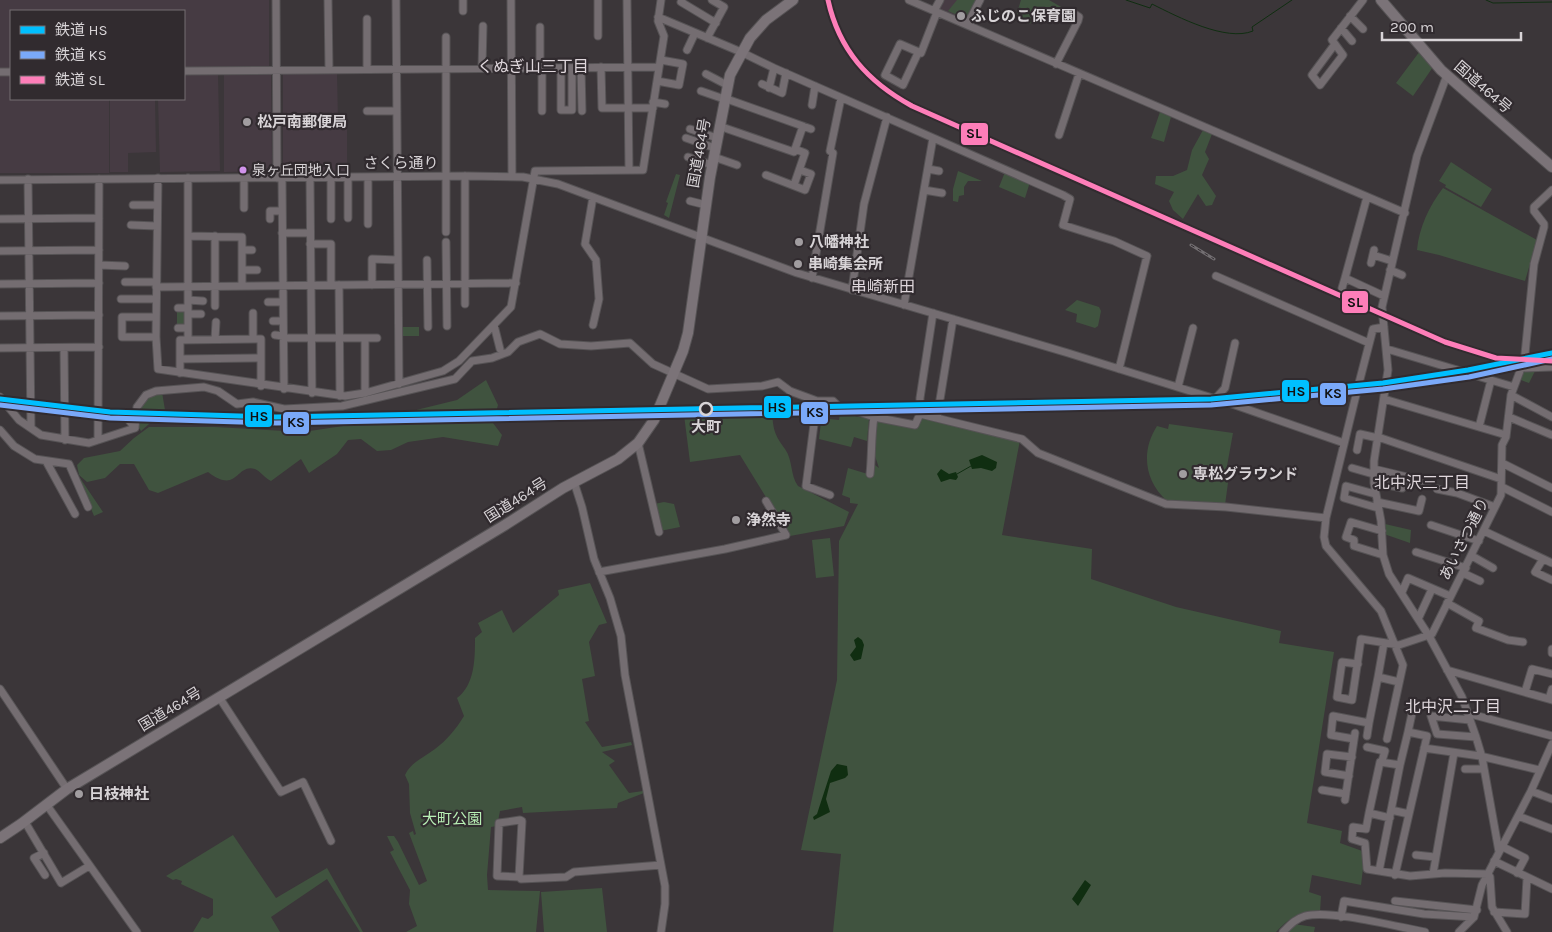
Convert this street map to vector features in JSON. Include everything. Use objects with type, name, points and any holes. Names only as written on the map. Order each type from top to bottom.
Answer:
[{"type":"highway","name":"国道464号","points":[[0,838],[25,822],[67,789],[574,482],[610,464],[638,443],[654,420],[674,374],[690,325],[706,205],[727,85],[741,52],[766,20],[793,0]]},
{"type":"highway","name":"国道464号","points":[[1381,0],[1447,75],[1552,167]]},
{"type":"street","points":[[276,0],[276,70],[282,211],[284,389]]},
{"type":"street","points":[[328,0],[329,70]]},
{"type":"street","points":[[396,0],[399,384]]},
{"type":"street","points":[[463,0],[463,11]]},
{"type":"street","points":[[511,0],[512,176]]},
{"type":"street","points":[[598,0],[598,36]]},
{"type":"street","points":[[626,0],[629,170]]},
{"type":"street","points":[[158,178],[156,337],[158,369],[261,386],[340,396],[365,393],[443,371],[459,361],[473,348],[511,307],[535,171],[643,170],[664,36],[658,17],[661,0]]},
{"type":"street","points":[[682,0],[681,2],[716,23]]},
{"type":"street","points":[[707,38],[724,7],[712,0]]},
{"type":"street","points":[[909,0],[1404,213]]},
{"type":"street","points":[[918,53],[900,44],[885,75],[903,85],[918,53],[921,53],[940,0]]},
{"type":"street","points":[[967,25],[980,0]]},
{"type":"street","points":[[1335,44],[1312,75],[1320,85],[1343,55],[1335,44],[1332,40],[1363,0]]},
{"type":"street","points":[[1056,64],[1079,18],[1073,12]]},
{"type":"street","points":[[1350,16],[1363,29]]},
{"type":"street","points":[[658,17],[741,52],[1070,199],[1063,225],[1114,241],[1147,256],[1119,369]]},
{"type":"street","points":[[366,19],[367,69]]},
{"type":"street","points":[[482,26],[482,68]]},
{"type":"street","points":[[540,28],[542,111]]},
{"type":"street","points":[[1341,28],[1352,41]]},
{"type":"street","points":[[687,50],[695,33]]},
{"type":"street","points":[[446,37],[446,232]]},
{"type":"street","points":[[185,71],[572,68],[683,64],[679,85],[657,81]]},
{"type":"street","points":[[581,67],[582,112]]},
{"type":"street","points":[[602,67],[602,108],[665,104]]},
{"type":"street","points":[[561,68],[561,110],[572,110],[572,68]]},
{"type":"street","points":[[770,88],[774,68]]},
{"type":"street","points":[[762,84],[782,93],[786,73]]},
{"type":"street","points":[[706,74],[727,85]]},
{"type":"street","points":[[1058,135],[1079,74]]},
{"type":"street","points":[[1447,75],[1417,156],[1384,296],[1382,311],[1388,370],[1378,437],[1374,484],[1382,530],[1383,555],[1389,574],[1419,617],[1462,697],[1482,756],[1500,849]]},
{"type":"street","points":[[812,102],[815,86]]},
{"type":"street","points":[[701,91],[811,129]]},
{"type":"street","points":[[812,278],[833,153],[830,151],[841,98]]},
{"type":"street","points":[[366,111],[397,111]]},
{"type":"street","points":[[852,290],[864,204],[887,118]]},
{"type":"street","points":[[719,126],[794,152],[803,126]]},
{"type":"street","points":[[690,129],[715,152]]},
{"type":"street","points":[[686,138],[715,152],[737,166]]},
{"type":"street","points":[[904,305],[933,138]]},
{"type":"street","points":[[794,185],[805,153],[795,149]]},
{"type":"street","points":[[690,159],[715,152]]},
{"type":"street","points":[[928,168],[940,171]]},
{"type":"street","points":[[766,175],[805,190],[811,174],[800,170]]},
{"type":"street","name":"さくら通り","points":[[0,180],[397,176],[512,176],[534,179],[558,184],[812,278],[953,318],[1178,387],[1344,443]]},
{"type":"street","points":[[465,176],[465,304]]},
{"type":"street","points":[[348,177],[348,218]]},
{"type":"street","points":[[368,177],[368,224]]},
{"type":"street","points":[[188,178],[188,340]]},
{"type":"street","points":[[244,178],[244,208]]},
{"type":"street","points":[[310,178],[312,393]]},
{"type":"street","points":[[331,178],[331,219]]},
{"type":"street","points":[[98,440],[99,179]]},
{"type":"street","points":[[28,180],[31,428]]},
{"type":"street","points":[[924,190],[942,194]]},
{"type":"street","points":[[1525,354],[1534,264],[1544,227],[1534,207],[1552,190]]},
{"type":"street","points":[[1342,288],[1367,196]]},
{"type":"street","points":[[593,197],[585,244],[596,260],[599,299],[593,325]]},
{"type":"street","points":[[690,201],[706,205]]},
{"type":"street","points":[[133,205],[157,205]]},
{"type":"street","points":[[270,220],[270,211],[282,211]]},
{"type":"street","points":[[0,219],[99,218]]},
{"type":"street","points":[[131,226],[157,226]]},
{"type":"street","points":[[282,233],[310,232]]},
{"type":"street","points":[[188,236],[242,236],[242,286]]},
{"type":"street","points":[[215,236],[215,306]]},
{"type":"street","points":[[446,242],[447,326]]},
{"type":"street","points":[[310,244],[331,244],[340,338],[340,396]]},
{"type":"street","points":[[0,251],[99,250]]},
{"type":"street","points":[[242,250],[252,250]]},
{"type":"street","points":[[1373,256],[1392,261]]},
{"type":"street","points":[[372,284],[372,260],[398,260]]},
{"type":"street","points":[[427,260],[428,327]]},
{"type":"street","points":[[99,265],[125,266]]},
{"type":"street","points":[[242,270],[256,270]]},
{"type":"street","points":[[1390,270],[1402,275]]},
{"type":"street","points":[[1216,276],[1369,343]]},
{"type":"street","points":[[1345,278],[1384,296]]},
{"type":"street","points":[[125,282],[188,286],[516,283]]},
{"type":"street","points":[[0,284],[99,283]]},
{"type":"street","points":[[121,299],[156,299]]},
{"type":"street","points":[[178,308],[188,308],[204,301]]},
{"type":"street","points":[[268,302],[283,302]]},
{"type":"street","points":[[188,308],[201,314]]},
{"type":"street","points":[[253,313],[253,339]]},
{"type":"street","points":[[135,428],[137,407],[146,395],[156,391],[204,387],[218,391],[237,404],[253,402],[284,409],[342,406],[455,379],[472,361],[492,358],[508,352],[518,342],[540,334],[560,344],[591,346],[627,342],[653,364],[712,390],[762,386],[778,382],[790,391],[817,400],[834,401],[841,409],[853,410],[874,417],[916,426],[920,414],[920,398],[933,313]]},
{"type":"street","points":[[0,316],[99,315]]},
{"type":"street","points":[[156,317],[122,317],[122,337],[156,337]]},
{"type":"street","points":[[937,418],[953,318]]},
{"type":"street","points":[[273,321],[283,321]]},
{"type":"street","points":[[216,322],[216,339]]},
{"type":"street","points":[[494,325],[500,349]]},
{"type":"street","points":[[1359,383],[1373,329],[1384,327]]},
{"type":"street","points":[[178,328],[188,328]]},
{"type":"street","points":[[1178,387],[1193,328]]},
{"type":"street","points":[[275,336],[377,338]]},
{"type":"street","points":[[365,338],[365,393]]},
{"type":"street","points":[[180,373],[180,340],[260,339],[261,386]]},
{"type":"street","points":[[1215,399],[1225,388],[1235,343]]},
{"type":"street","points":[[0,348],[99,347]]},
{"type":"street","points":[[64,348],[65,440]]},
{"type":"street","points":[[473,348],[479,359]]},
{"type":"street","points":[[1387,349],[1491,380],[1513,391],[1552,417]]},
{"type":"street","points":[[180,359],[261,358]]},
{"type":"street","name":"あいさつ通り","points":[[1429,636],[1472,556],[1501,495],[1502,445],[1506,436],[1513,391],[1522,366],[1552,366]]},
{"type":"street","points":[[1479,427],[1491,380]]},
{"type":"street","points":[[1357,391],[1326,518],[1324,537],[1326,546],[1381,611],[1403,665],[1387,739]]},
{"type":"street","points":[[0,397],[19,420],[42,436],[89,443],[135,428]]},
{"type":"street","points":[[1384,399],[1506,436]]},
{"type":"street","points":[[817,400],[806,486],[830,495]]},
{"type":"street","points":[[920,414],[1022,439],[1038,453],[1166,504],[1226,507],[1326,518]]},
{"type":"street","points":[[1509,416],[1552,436]]},
{"type":"street","points":[[870,474],[870,445],[874,417]]},
{"type":"street","points":[[128,419],[135,428]]},
{"type":"street","points":[[0,430],[14,446],[26,454],[46,461],[68,464],[88,507]]},
{"type":"street","points":[[1356,450],[1360,434],[1378,437],[1502,479]]},
{"type":"street","points":[[638,443],[658,532]]},
{"type":"street","points":[[46,461],[75,514]]},
{"type":"street","points":[[1502,463],[1552,488]]},
{"type":"street","points":[[1352,468],[1428,482]]},
{"type":"street","points":[[1374,484],[1402,488],[1405,477]]},
{"type":"street","points":[[574,482],[599,572],[610,598],[621,636],[625,675],[661,865],[665,897],[661,932]]},
{"type":"street","points":[[1375,494],[1346,486],[1344,498],[1419,512],[1422,499]]},
{"type":"street","points":[[1502,488],[1552,512]]},
{"type":"street","points":[[1437,489],[1457,493],[1495,507]]},
{"type":"street","points":[[599,572],[725,549],[786,535],[766,502]]},
{"type":"street","points":[[1382,530],[1350,522],[1346,537],[1354,540],[1354,546],[1383,555]]},
{"type":"street","points":[[1432,525],[1479,541]]},
{"type":"street","points":[[1484,531],[1552,563]]},
{"type":"street","points":[[1416,552],[1464,571],[1480,582]]},
{"type":"street","points":[[1472,556],[1493,568]]},
{"type":"street","points":[[1543,559],[1535,572],[1552,580]]},
{"type":"street","points":[[1402,592],[1408,578],[1432,589],[1479,621],[1476,628],[1508,640],[1523,642]]},
{"type":"street","points":[[1419,617],[1432,589]]},
{"type":"street","points":[[1358,664],[1342,662],[1337,696],[1352,700],[1358,664],[1361,639],[1396,645],[1429,636]]},
{"type":"street","points":[[1367,736],[1384,643]]},
{"type":"street","points":[[1525,692],[1532,669],[1552,674]]},
{"type":"street","points":[[1447,670],[1550,699],[1552,689]]},
{"type":"street","points":[[1378,678],[1399,682]]},
{"type":"street","points":[[0,689],[67,789]]},
{"type":"street","points":[[220,697],[281,792],[303,782],[331,841]]},
{"type":"street","points":[[1379,871],[1414,704]]},
{"type":"street","points":[[1322,790],[1346,797],[1355,736],[1331,735],[1334,716],[1369,723]]},
{"type":"street","points":[[1476,737],[1437,734],[1431,716],[1468,717],[1552,736]]},
{"type":"street","points":[[1395,875],[1427,736],[1408,732]]},
{"type":"street","points":[[1459,932],[1475,914],[1482,885],[1531,791],[1552,744]]},
{"type":"street","points":[[1367,747],[1385,751],[1380,762],[1366,828],[1354,827],[1352,839],[1365,843],[1367,869],[1395,875],[1488,874]]},
{"type":"street","points":[[1424,748],[1482,756],[1539,770]]},
{"type":"street","points":[[1433,874],[1454,752]]},
{"type":"street","points":[[1349,776],[1325,772],[1327,754],[1352,757]]},
{"type":"street","points":[[1382,761],[1400,766]]},
{"type":"street","points":[[1465,769],[1483,769]]},
{"type":"street","points":[[1531,791],[1552,800]]},
{"type":"street","points":[[46,804],[137,932]]},
{"type":"street","points":[[1391,810],[1409,814]]},
{"type":"street","points":[[1369,814],[1390,818]]},
{"type":"street","points":[[1518,816],[1552,829]]},
{"type":"street","points":[[519,877],[522,821],[499,823],[498,876],[519,877],[521,879],[566,877],[574,872],[661,865]]},
{"type":"street","points":[[25,822],[61,882],[89,866]]},
{"type":"street","points":[[1500,849],[1525,858],[1517,873]]},
{"type":"street","points":[[44,853],[34,858],[44,875]]},
{"type":"street","points":[[1416,855],[1435,857]]},
{"type":"street","points":[[1494,862],[1552,889]]},
{"type":"street","points":[[1488,874],[1490,877],[1491,902],[1494,912],[1506,931],[1514,932]]},
{"type":"street","points":[[1494,912],[1525,914],[1527,878]]},
{"type":"street","points":[[1341,917],[1344,901],[1424,914],[1475,914]]},
{"type":"street","points":[[1394,901],[1475,914]]},
{"type":"street","points":[[1283,932],[1291,923],[1307,916],[1341,917],[1425,932]]},
{"type":"shaded area","points":[[0,0],[269,0],[269,68],[185,69],[185,10],[10,10],[10,70],[0,70]]},
{"type":"shaded area","name":"ふじのこ保育園","points":[[941,0],[979,0],[966,23],[936,10]]},
{"type":"shaded area","points":[[271,72],[272,163],[265,171],[224,172],[224,73]]},
{"type":"shaded area","points":[[283,72],[337,73],[338,120],[347,121],[347,171],[285,172],[283,169]]},
{"type":"shaded area","points":[[10,73],[10,100],[109,100],[109,173],[0,173],[0,74]]},
{"type":"shaded area","points":[[185,74],[218,74],[220,171],[160,172],[158,100],[185,100]]},
{"type":"shaded area","points":[[110,100],[155,100],[156,152],[128,153],[128,172],[110,172]]},
{"type":"shaded area","points":[[982,455],[997,462],[996,468],[992,471],[981,468],[972,469],[969,460]]},
{"type":"shaded area","points":[[941,469],[949,474],[956,472],[958,477],[956,480],[950,479],[941,482],[937,474]]},
{"type":"shaded area","points":[[858,637],[864,645],[861,659],[854,661],[850,655],[856,647],[854,640]]},
{"type":"shaded area","points":[[837,764],[847,766],[848,775],[845,778],[830,783],[826,799],[830,812],[814,820],[813,817],[817,814],[831,771]]},
{"type":"shaded area","points":[[1085,880],[1091,885],[1078,906],[1072,899]]},
{"type":"green space","points":[[957,0],[978,0],[966,19],[948,11]]},
{"type":"green space","points":[[1021,0],[1049,0],[1070,12],[1064,15],[1049,9],[1044,13],[1051,15],[1051,19],[1027,24],[1015,19]]},
{"type":"green space","points":[[1420,51],[1433,67],[1413,96],[1396,83]]},
{"type":"green space","points":[[1160,112],[1171,117],[1164,142],[1151,138]]},
{"type":"green space","points":[[1203,130],[1212,134],[1205,152],[1209,159],[1202,175],[1216,196],[1212,205],[1206,206],[1198,194],[1183,219],[1173,210],[1169,201],[1174,192],[1155,184],[1156,176],[1173,176],[1187,170],[1192,150]]},
{"type":"green space","points":[[1451,162],[1492,189],[1481,207],[1445,187],[1446,185],[1439,181]]},
{"type":"green space","points":[[958,171],[982,181],[968,181],[964,187],[964,195],[959,196],[958,202],[953,201],[953,189]]},
{"type":"green space","points":[[1005,172],[1030,182],[1025,198],[999,187]]},
{"type":"green space","points":[[676,174],[680,175],[669,218],[664,215],[668,203],[666,202]]},
{"type":"green space","points":[[1443,188],[1537,240],[1525,281],[1417,250],[1426,218],[1433,202]]},
{"type":"green space","points":[[1077,300],[1099,307],[1101,311],[1098,326],[1095,328],[1076,322],[1077,314],[1065,310]]},
{"type":"green space","points":[[177,310],[186,310],[186,326],[177,327]]},
{"type":"green space","points":[[400,327],[419,327],[419,336],[400,336]]},
{"type":"green space","points":[[1536,369],[1529,383],[1521,380],[1523,371]]},
{"type":"green space","points":[[486,380],[498,405],[493,423],[502,435],[498,446],[443,437],[408,442],[391,450],[377,451],[361,439],[348,440],[337,454],[309,473],[301,459],[271,481],[259,471],[249,468],[231,480],[218,478],[208,472],[158,493],[149,490],[134,464],[120,464],[105,478],[87,482],[79,475],[77,465],[84,458],[120,451],[149,427],[215,427],[303,432],[363,423],[457,400]]},
{"type":"green space","points":[[162,392],[165,410],[141,431],[137,424],[143,402]]},
{"type":"green space","points":[[756,410],[772,410],[775,431],[788,453],[795,482],[798,486],[849,512],[844,526],[790,536],[740,455],[690,462],[684,415],[727,415],[727,413],[753,413]]},
{"type":"green space","points":[[840,413],[869,419],[867,441],[854,437],[851,447],[819,439],[821,422],[828,423],[829,419],[839,420]]},
{"type":"green space","points":[[921,418],[1020,440],[1002,535],[1092,549],[1091,579],[1176,607],[1281,631],[1279,643],[1334,652],[1307,823],[1342,831],[1340,843],[1365,852],[1361,885],[1312,875],[1309,892],[1321,896],[1320,912],[1307,912],[1296,916],[1276,932],[833,932],[841,854],[801,850],[837,680],[839,541],[858,504],[850,503],[850,498],[842,495],[848,468],[871,475],[875,465],[879,468],[873,450],[876,419],[916,429]]},
{"type":"green space","points":[[326,419],[327,424],[293,427],[271,423],[270,420]]},
{"type":"green space","points":[[1169,424],[1233,433],[1227,466],[1230,468],[1225,505],[1167,501],[1159,493],[1150,475],[1147,455],[1157,426],[1168,429]]},
{"type":"green space","points":[[80,478],[103,512],[94,516]]},
{"type":"green space","points":[[664,502],[674,504],[680,527],[660,531],[654,504]]},
{"type":"green space","points":[[1385,524],[1411,530],[1410,543],[1384,534]]},
{"type":"green space","points":[[830,538],[834,576],[816,578],[812,540]]},
{"type":"green space","name":"大町公園","points":[[590,583],[607,623],[599,625],[589,642],[595,676],[582,679],[589,721],[585,722],[602,747],[631,742],[632,745],[602,752],[615,761],[609,765],[629,793],[643,791],[644,793],[618,803],[617,808],[523,813],[522,807],[500,811],[497,826],[491,827],[487,875],[488,890],[540,891],[536,932],[406,932],[417,926],[409,904],[410,890],[390,852],[394,850],[387,836],[394,836],[398,842],[419,885],[427,881],[409,833],[413,831],[414,835],[416,834],[410,813],[409,784],[405,775],[414,763],[435,749],[447,738],[464,716],[457,698],[463,693],[471,679],[475,638],[482,632],[478,623],[502,610],[513,633],[559,595],[558,590]]},
{"type":"green space","points":[[233,835],[276,898],[327,868],[363,932],[360,932],[327,879],[271,917],[280,932],[193,932],[202,917],[208,919],[213,915],[213,899],[181,884],[182,881],[173,880],[166,876]]},
{"type":"green space","points":[[602,888],[607,932],[544,932],[541,892]]},
{"type":"green space","points":[[1293,924],[1315,927],[1314,932],[1286,932]]},
{"type":"waterway","points":[[1126,0],[1150,8],[1152,4],[1202,27],[1216,31],[1242,34],[1253,31],[1252,27],[1292,0]]},
{"type":"waterway","points":[[1486,0],[1493,3],[1552,2]]},
{"type":"waterway","points":[[957,474],[971,466]]},
{"type":"railway","points":[[1191,245],[1214,259]]},
{"type":"rail line","name":"SL","points":[[828,0],[840,34],[858,63],[882,86],[912,106],[1445,342],[1496,358],[1552,361]]},
{"type":"rail line","name":"HS","points":[[0,399],[110,412],[276,417],[1211,399],[1383,383],[1468,370],[1552,353]]},
{"type":"rail line","name":"KS","points":[[0,405],[110,418],[276,423],[1211,405],[1383,389],[1469,377],[1552,359]]},
{"type":"place","name":"ふじのこ保育園","points":[[961,16]]},
{"type":"place","name":"松戸南郵便局","points":[[247,122]]},
{"type":"place","name":"泉ヶ丘団地入口","points":[[243,170]]},
{"type":"place","name":"八幡神社","points":[[799,242]]},
{"type":"place","name":"串崎集会所","points":[[798,264]]},
{"type":"place","name":"大町","points":[[706,409]]},
{"type":"place","name":"専松グラウンド","points":[[1183,474]]},
{"type":"place","name":"浄然寺","points":[[736,520]]},
{"type":"place","name":"日枝神社","points":[[79,794]]},
{"type":"district","name":"くぬぎ山三丁目","points":[[533,66]]},
{"type":"district","name":"串崎新田","points":[[883,286]]},
{"type":"district","name":"北中沢三丁目","points":[[1422,482]]},
{"type":"district","name":"北中沢二丁目","points":[[1453,706]]}]
